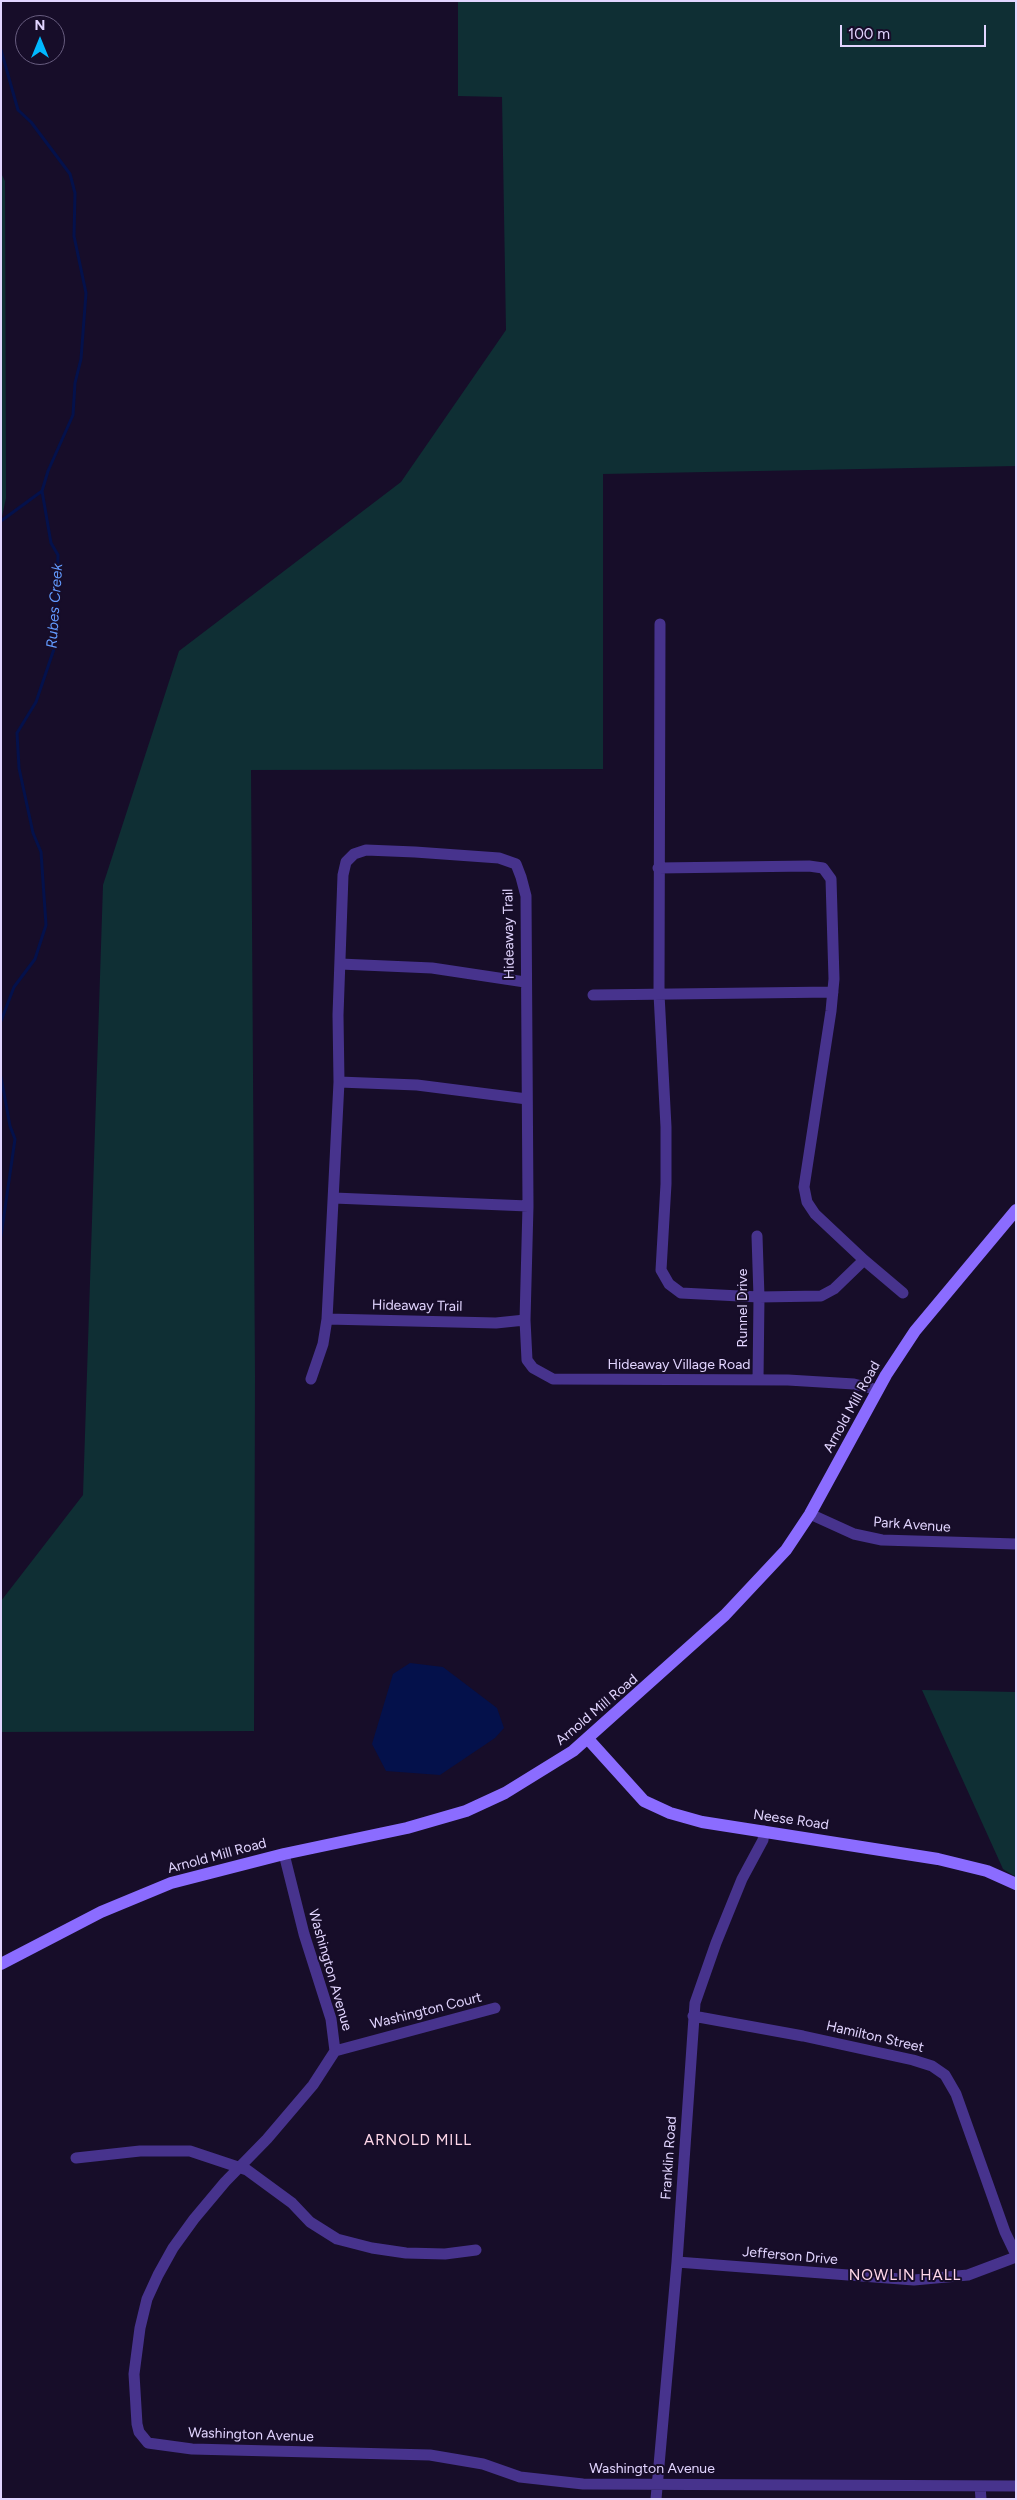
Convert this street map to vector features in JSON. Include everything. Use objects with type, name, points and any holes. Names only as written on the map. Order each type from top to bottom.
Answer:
[{"type":"main road","name":"Arnold Mill Road","points":[[1,1964],[102,1912],[145,1893],[210,1872],[407,1828],[466,1811],[530,1779],[588,1739],[740,1600],[786,1550],[810,1514],[878,1390],[915,1331],[1016,1210]]},
{"type":"main road","name":"Neese Road","points":[[588,1739],[644,1801],[683,1818],[764,1832],[845,1842],[946,1860],[987,1870],[1016,1884]]},
{"type":"street","points":[[660,624],[659,994],[666,1127],[666,1184],[661,1270],[669,1284],[681,1293],[760,1297],[820,1296],[834,1289],[864,1260]]},
{"type":"street","name":"Hideaway Trail","points":[[366,850],[484,857],[516,864],[522,877],[526,896],[525,982],[528,1206],[525,1320],[496,1323],[328,1319],[339,1082],[343,875],[346,862],[354,854],[366,850]]},
{"type":"street","points":[[658,868],[823,868],[831,879],[833,992],[804,1187],[807,1202],[815,1214],[864,1260],[904,1293]]},
{"type":"street","points":[[340,964],[432,968],[525,982]]},
{"type":"street","points":[[593,994],[833,992]]},
{"type":"street","points":[[339,1082],[417,1085],[527,1098]]},
{"type":"street","points":[[334,1198],[528,1206]]},
{"type":"street","name":"Runnel Drive","points":[[757,1236],[760,1297],[758,1380]]},
{"type":"street","points":[[311,1379],[323,1344],[328,1319]]},
{"type":"street","name":"Hideaway Village Road","points":[[525,1320],[527,1360],[533,1368],[553,1379],[758,1380],[854,1384],[878,1390]]},
{"type":"street","name":"Park Avenue","points":[[810,1514],[854,1534],[882,1540],[1016,1544]]},
{"type":"street","name":"Franklin Road","points":[[656,2499],[677,2262],[693,2016],[700,1987],[716,1943],[742,1879],[763,1840],[764,1832]]},
{"type":"street","name":"Washington Avenue","points":[[284,1854],[304,1934],[331,2019],[336,2051],[312,2085],[267,2138],[225,2182],[173,2248],[147,2299],[137,2345],[134,2390],[139,2432],[148,2443],[192,2449],[430,2455],[472,2462],[520,2478],[583,2484],[1016,2486]]},
{"type":"street","name":"Washington Court","points":[[336,2051],[495,2008]]},
{"type":"street","name":"Hamilton Street","points":[[693,2016],[803,2036],[913,2060],[932,2066],[945,2075],[956,2094],[1004,2232],[1016,2256]]},
{"type":"street","points":[[76,2158],[115,2152],[183,2150],[204,2154],[257,2176],[292,2203],[310,2222],[337,2239],[359,2245],[406,2253],[445,2254],[476,2250]]},
{"type":"street","name":"Jefferson Drive","points":[[677,2262],[914,2280],[968,2275],[1016,2256]]},
{"type":"street","points":[[980,2486],[981,2499]]},
{"type":"green space","points":[[458,1],[1016,1],[1016,466],[603,474],[603,769],[251,770],[255,1376],[254,1731],[1,1732],[1,1601],[83,1495],[103,885],[179,651],[401,482],[506,330],[502,97],[458,96]]},
{"type":"green space","points":[[1,173],[5,181],[6,498],[1,521]]},
{"type":"green space","points":[[922,1690],[1016,1692],[1016,1877],[1003,1869]]},
{"type":"shaded area","points":[[410,1663],[443,1667],[497,1708],[504,1728],[495,1738],[440,1775],[386,1771],[372,1744],[393,1674]]},
{"type":"waterway","name":"Rubes Creek","points":[[1,50],[18,110],[31,122],[70,174],[75,193],[74,236],[86,293],[81,359],[75,383],[73,415],[48,471],[42,491],[51,543],[58,555],[55,646],[36,702],[17,733],[19,768],[33,833],[41,852],[46,925],[35,959],[14,987],[1,1021]]},
{"type":"waterway","points":[[1,521],[42,491]]},
{"type":"waterway","name":"Rubes Creek","points":[[1,1077],[10,1126],[15,1139],[1,1236]]},
{"type":"district","name":"ARNOLD MILL","points":[[418,2141]]},
{"type":"district","name":"NOWLIN HALL","points":[[905,2276]]}]
